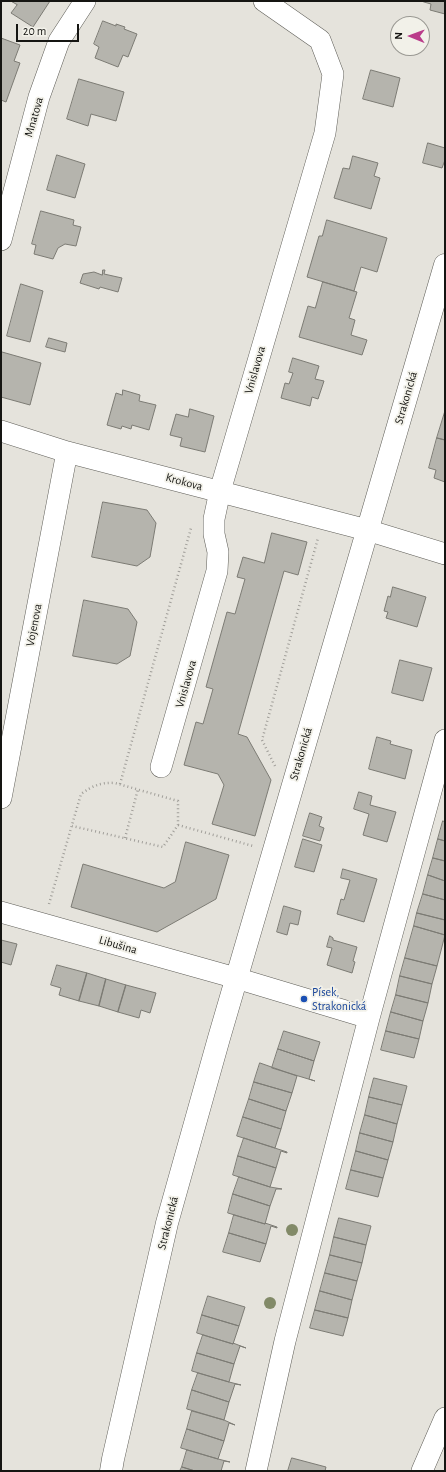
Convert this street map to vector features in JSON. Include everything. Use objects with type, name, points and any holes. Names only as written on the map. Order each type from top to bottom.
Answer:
[{"type":"main road","name":"Strakonická","points":[[111,1471],[114,1451],[167,1223],[236,978],[445,266]]},
{"type":"street","name":"Mnatova","points":[[1,240],[42,90],[59,42],[85,1]]},
{"type":"street","name":"Vnislavova","points":[[161,767],[217,571],[218,552],[214,534],[214,519],[220,491],[325,133],[333,74],[320,40],[264,1]]},
{"type":"street","name":"Krokova","points":[[1,431],[67,452],[367,530]]},
{"type":"street","name":"Vojenova","points":[[1,798],[67,452]]},
{"type":"street","points":[[367,530],[445,554]]},
{"type":"street","points":[[256,1471],[285,1341],[369,1018],[445,740]]},
{"type":"street","name":"Libušina","points":[[1,912],[236,978]]},
{"type":"street","points":[[236,978],[369,1018]]},
{"type":"street","points":[[422,1471],[445,1418]]},
{"type":"path","points":[[276,772],[276,768],[262,740],[324,518]]},
{"type":"path","points":[[120,784],[192,525]]},
{"type":"path","points":[[44,924],[81,794],[92,786],[104,782],[120,784],[178,801],[178,825],[163,847],[72,826]]},
{"type":"path","points":[[125,838],[138,789]]},
{"type":"path","points":[[178,825],[256,847]]},
{"type":"building","points":[[11,1],[50,1],[33,27],[11,13],[17,5]]},
{"type":"building","points":[[445,1],[445,14],[430,10],[431,4],[424,2]]},
{"type":"building","points":[[103,21],[116,26],[116,24],[125,27],[124,29],[137,34],[128,57],[123,55],[118,67],[95,58],[99,47],[94,44]]},
{"type":"building","points":[[1,38],[20,45],[14,61],[20,63],[6,102],[1,100]]},
{"type":"building","points":[[371,70],[400,78],[393,107],[363,99]]},
{"type":"building","points":[[79,79],[124,92],[116,121],[91,114],[88,126],[67,119]]},
{"type":"building","points":[[428,143],[445,148],[445,160],[442,168],[423,163]]},
{"type":"building","points":[[57,155],[85,164],[75,198],[47,190]]},
{"type":"building","points":[[353,156],[378,163],[374,176],[380,178],[371,209],[334,198],[343,168],[349,169]]},
{"type":"building","points":[[41,211],[74,220],[73,225],[81,227],[76,246],[65,244],[58,248],[53,259],[34,254],[36,245],[32,244]]},
{"type":"building","points":[[327,220],[387,238],[377,272],[361,267],[354,291],[307,277],[319,236],[322,236]]},
{"type":"building","points":[[103,270],[105,270],[104,274],[122,278],[118,292],[100,287],[99,289],[80,283],[83,274],[94,272],[102,275]]},
{"type":"building","points":[[323,282],[357,292],[349,318],[355,320],[351,335],[367,340],[362,355],[299,337],[308,306],[315,308]]},
{"type":"building","points":[[21,284],[43,291],[30,342],[7,336]]},
{"type":"building","points":[[49,338],[67,343],[65,352],[46,347]]},
{"type":"building","points":[[2,352],[41,363],[30,405],[1,397]]},
{"type":"building","points":[[293,358],[319,366],[315,379],[324,381],[318,399],[312,397],[310,406],[281,398],[285,383],[289,384],[293,373],[289,372]]},
{"type":"building","points":[[123,390],[140,395],[139,401],[156,405],[149,430],[132,425],[131,429],[122,426],[121,429],[107,425],[116,393],[122,395]]},
{"type":"building","points":[[190,409],[214,416],[205,452],[180,446],[182,438],[170,435],[176,414],[188,417]]},
{"type":"building","points":[[445,411],[445,440],[437,438]]},
{"type":"building","points":[[437,438],[445,440],[445,482],[434,478],[436,470],[429,468]]},
{"type":"building","points":[[103,502],[147,510],[156,523],[150,557],[137,566],[92,557]]},
{"type":"building","points":[[272,533],[307,542],[298,575],[284,571],[238,734],[247,737],[271,780],[255,836],[212,824],[224,785],[218,774],[184,765],[196,722],[203,724],[213,689],[206,687],[227,612],[235,614],[245,579],[237,577],[243,557],[264,563]]},
{"type":"building","points":[[393,587],[426,597],[417,627],[386,618],[388,612],[384,611],[388,596],[390,597]]},
{"type":"building","points":[[84,600],[128,609],[137,622],[130,656],[117,664],[73,656]]},
{"type":"building","points":[[400,660],[432,668],[423,701],[392,693]]},
{"type":"building","points":[[377,737],[391,741],[390,744],[412,750],[405,779],[369,769]]},
{"type":"building","points":[[359,792],[372,796],[370,805],[396,812],[387,842],[363,835],[369,814],[354,809]]},
{"type":"building","points":[[310,813],[322,817],[319,826],[324,828],[320,841],[303,836]]},
{"type":"building","points":[[443,821],[445,822],[445,841],[438,839]]},
{"type":"building","points":[[303,839],[322,845],[314,872],[295,867]]},
{"type":"building","points":[[438,839],[445,841],[445,861],[433,858]]},
{"type":"building","points":[[186,842],[229,855],[216,899],[157,932],[71,907],[83,864],[164,888],[175,882]]},
{"type":"building","points":[[433,858],[445,861],[445,881],[428,875]]},
{"type":"building","points":[[343,869],[377,879],[364,922],[337,914],[341,899],[344,900],[350,880],[341,878]]},
{"type":"building","points":[[428,875],[445,881],[445,900],[423,894]]},
{"type":"building","points":[[423,894],[445,900],[445,920],[417,913]]},
{"type":"building","points":[[284,906],[301,911],[298,925],[290,923],[287,935],[277,932]]},
{"type":"building","points":[[417,913],[445,920],[445,935],[414,926]]},
{"type":"building","points":[[414,926],[445,935],[437,966],[405,958]]},
{"type":"building","points":[[330,936],[333,940],[357,947],[353,961],[355,962],[352,973],[327,965],[332,948],[327,947]]},
{"type":"building","points":[[1,940],[17,944],[11,965],[1,962]]},
{"type":"building","points":[[405,958],[437,966],[432,984],[400,976]]},
{"type":"building","points":[[57,965],[87,973],[79,1001],[59,995],[61,988],[51,985]]},
{"type":"building","points":[[87,973],[106,979],[99,1006],[79,1001]]},
{"type":"building","points":[[400,976],[432,984],[428,1003],[396,995]]},
{"type":"building","points":[[106,979],[126,985],[118,1012],[99,1006]]},
{"type":"building","points":[[126,985],[156,993],[150,1013],[141,1010],[139,1018],[118,1012]]},
{"type":"building","points":[[396,995],[428,1003],[423,1021],[391,1012]]},
{"type":"building","points":[[391,1012],[423,1021],[419,1039],[386,1031]]},
{"type":"building","points":[[284,1031],[320,1042],[314,1061],[278,1049]]},
{"type":"building","points":[[386,1031],[419,1039],[414,1058],[381,1050]]},
{"type":"building","points":[[278,1049],[314,1061],[309,1079],[315,1081],[272,1068]]},
{"type":"building","points":[[260,1063],[297,1076],[292,1093],[254,1082]]},
{"type":"building","points":[[374,1078],[407,1086],[402,1105],[369,1097]]},
{"type":"building","points":[[254,1082],[292,1093],[286,1111],[249,1099]]},
{"type":"building","points":[[369,1097],[402,1105],[397,1124],[365,1115]]},
{"type":"building","points":[[249,1099],[286,1111],[281,1129],[243,1117]]},
{"type":"building","points":[[365,1115],[397,1124],[393,1142],[360,1133]]},
{"type":"building","points":[[243,1117],[281,1129],[275,1148],[237,1136]]},
{"type":"building","points":[[360,1133],[393,1142],[388,1160],[356,1151]]},
{"type":"building","points":[[244,1138],[287,1153],[281,1151],[276,1168],[238,1156]]},
{"type":"building","points":[[356,1151],[388,1160],[383,1178],[351,1170]]},
{"type":"building","points":[[238,1156],[276,1168],[270,1187],[233,1175]]},
{"type":"building","points":[[351,1170],[383,1178],[378,1197],[346,1189]]},
{"type":"building","points":[[239,1177],[270,1187],[282,1189],[276,1189],[270,1206],[233,1194]]},
{"type":"building","points":[[233,1194],[270,1206],[265,1224],[228,1213]]},
{"type":"building","points":[[234,1215],[265,1223],[277,1228],[271,1226],[266,1244],[229,1233]]},
{"type":"building","points":[[339,1218],[371,1226],[366,1245],[334,1237]]},
{"type":"building","points":[[229,1233],[266,1244],[260,1262],[223,1252]]},
{"type":"building","points":[[334,1237],[366,1245],[362,1263],[330,1255]]},
{"type":"building","points":[[330,1255],[362,1263],[357,1281],[325,1273]]},
{"type":"building","points":[[325,1273],[357,1281],[352,1300],[320,1291]]},
{"type":"building","points":[[320,1291],[352,1300],[348,1318],[315,1310]]},
{"type":"building","points":[[208,1296],[245,1307],[239,1326],[202,1315]]},
{"type":"building","points":[[315,1310],[348,1318],[343,1336],[310,1328]]},
{"type":"building","points":[[202,1315],[239,1326],[233,1344],[197,1333]]},
{"type":"building","points":[[203,1335],[233,1343],[246,1348],[240,1346],[234,1364],[197,1353]]},
{"type":"building","points":[[197,1353],[234,1364],[229,1382],[192,1371]]},
{"type":"building","points":[[198,1373],[241,1385],[235,1384],[229,1402],[192,1390]]},
{"type":"building","points":[[192,1390],[229,1402],[224,1420],[187,1409]]},
{"type":"building","points":[[192,1411],[224,1420],[235,1425],[229,1423],[224,1441],[187,1429]]},
{"type":"building","points":[[187,1429],[224,1441],[218,1459],[181,1448]]},
{"type":"building","points":[[187,1450],[230,1462],[224,1461],[221,1471],[195,1471],[182,1467]]},
{"type":"building","points":[[292,1458],[326,1467],[325,1471],[288,1471]]},
{"type":"building","points":[[182,1467],[195,1471],[180,1471]]},
{"type":"place","name":"Písek, Strakonická","points":[[304,999]]}]
